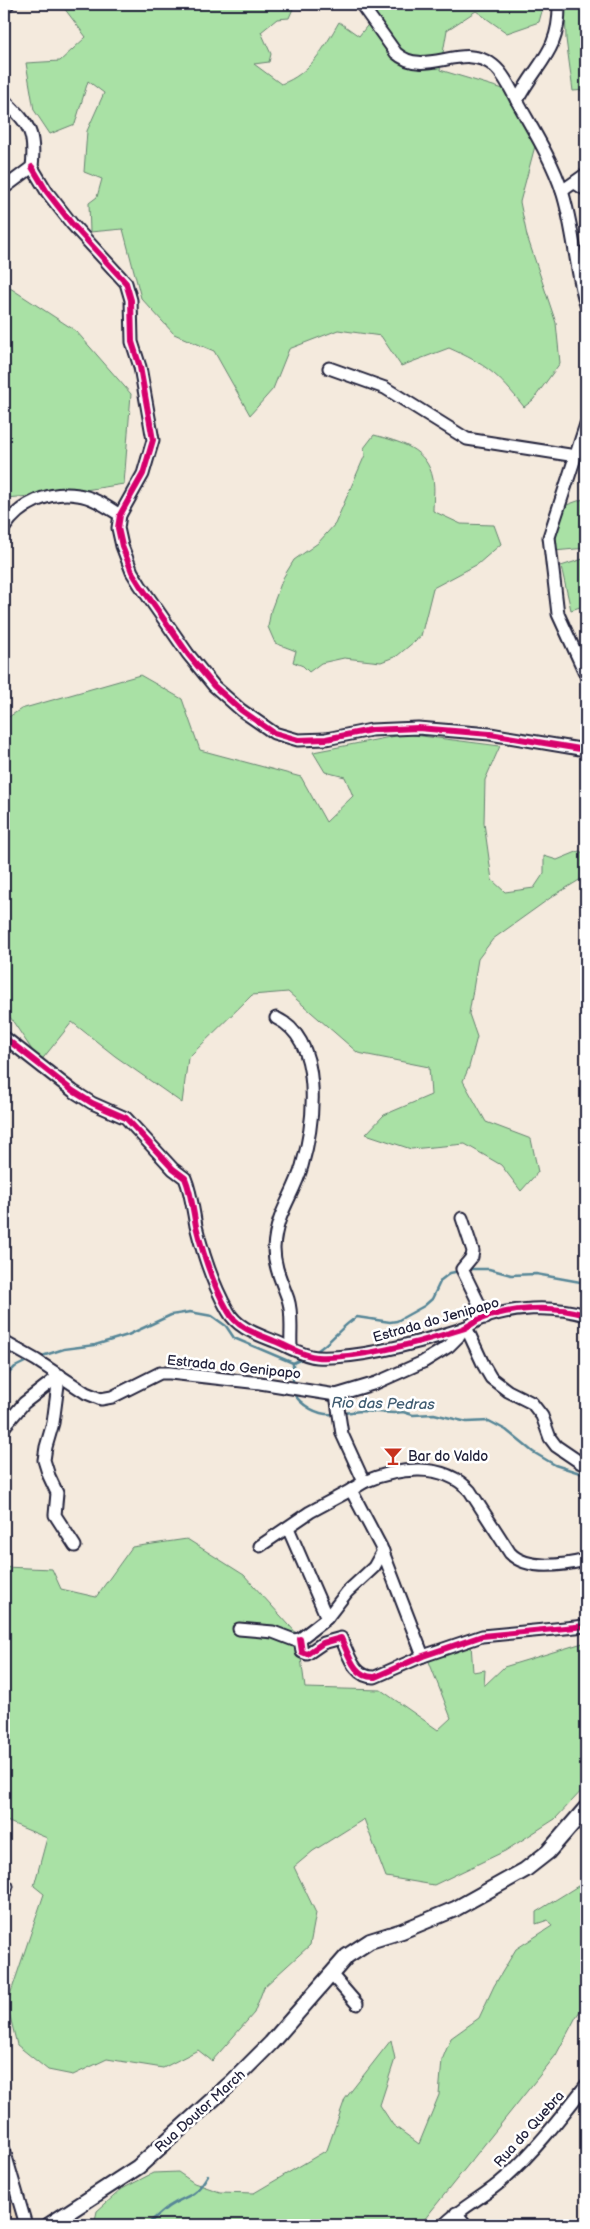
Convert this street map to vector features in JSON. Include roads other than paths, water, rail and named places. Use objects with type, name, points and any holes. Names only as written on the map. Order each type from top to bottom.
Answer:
[{"type":"main road","name":"Rua Doutor March","points":[[49,2225],[145,2160],[231,2083],[271,2043],[346,1956],[363,1945],[455,1909],[525,1870],[548,1852],[586,1808]]},
{"type":"street","points":[[4,7],[8,4]]},
{"type":"street","points":[[361,4],[396,53],[404,60],[414,63],[429,63],[467,55],[485,60],[499,71],[550,162],[562,192],[586,305]]},
{"type":"street","points":[[517,101],[551,49],[560,21],[559,4]]},
{"type":"street","points":[[4,100],[28,125],[34,146],[32,167],[47,192],[72,224],[126,283],[131,300],[132,342],[140,367],[153,440],[143,474],[120,515],[118,528],[122,546],[132,572],[188,654],[214,686],[241,710],[274,733],[298,740],[311,740],[371,730],[418,728],[490,734],[586,750]]},
{"type":"street","points":[[4,113],[17,113]]},
{"type":"street","points":[[4,188],[32,167]]},
{"type":"street","points":[[562,192],[586,174]]},
{"type":"street","points":[[575,184],[586,190]]},
{"type":"street","points":[[329,368],[385,388],[467,439],[576,456]]},
{"type":"street","points":[[586,424],[550,530],[549,546],[558,614],[586,675]]},
{"type":"street","points":[[4,528],[18,511],[28,504],[65,494],[78,495],[98,502],[120,515]]},
{"type":"street","points":[[276,1018],[284,1022],[295,1032],[308,1062],[312,1084],[312,1106],[302,1167],[278,1222],[274,1248],[279,1279],[288,1300],[291,1348]]},
{"type":"street","name":"Estrada do Jenipapo","points":[[4,1037],[92,1103],[126,1118],[173,1169],[185,1178],[207,1262],[229,1313],[242,1327],[252,1332],[316,1357],[365,1353],[464,1328],[486,1318],[524,1310],[562,1308],[586,1315]]},
{"type":"street","points":[[462,1218],[473,1251],[472,1257],[462,1269],[486,1318]]},
{"type":"street","points":[[464,1328],[491,1378],[508,1391],[532,1403],[542,1416],[550,1438],[556,1446],[581,1463],[586,1464]]},
{"type":"street","name":"Estrada do Genipapo","points":[[4,1342],[86,1393],[101,1398],[112,1397],[155,1375],[170,1373],[260,1382],[336,1395],[376,1383],[423,1362],[449,1346],[464,1328]]},
{"type":"street","points":[[4,1427],[24,1403],[60,1376]]},
{"type":"street","points":[[60,1376],[53,1423],[44,1460],[57,1493],[55,1515],[75,1546]]},
{"type":"street","points":[[336,1395],[342,1434],[364,1482]]},
{"type":"street","points":[[260,1546],[310,1512],[364,1482],[384,1474],[413,1470],[431,1471],[453,1477],[462,1482],[470,1491],[510,1553],[517,1559],[554,1566],[586,1560]]},
{"type":"street","points":[[352,1490],[383,1551],[423,1656]]},
{"type":"street","points":[[288,1528],[327,1618]]},
{"type":"street","points":[[239,1629],[272,1632],[294,1640],[300,1639],[327,1618],[347,1592],[374,1568],[383,1551]]},
{"type":"street","points":[[300,1639],[302,1652],[307,1654],[323,1643],[341,1638],[357,1670],[368,1678],[386,1674],[423,1656],[482,1636],[586,1626]]},
{"type":"street","points":[[331,1974],[357,2004]]},
{"type":"street","name":"Rua do Quebra","points":[[444,2225],[456,2213],[504,2180],[554,2126],[586,2085]]},
{"type":"street","points":[[4,2155],[26,2225]]},
{"type":"street","points":[[456,2213],[466,2225]]},
{"type":"waterway","name":"Rio das Pedras","points":[[468,1269],[489,1269],[511,1275],[536,1274],[586,1283]]},
{"type":"waterway","name":"Rio das Pedras","points":[[315,1352],[357,1317],[390,1322],[397,1321],[424,1306],[432,1299],[441,1280],[450,1273],[460,1271]]},
{"type":"waterway","name":"Rio das Pedras","points":[[39,1357],[64,1349],[95,1345],[128,1335],[171,1315],[190,1312],[212,1316],[226,1326],[234,1338],[293,1363],[304,1358]]},
{"type":"waterway","name":"Rio das Pedras","points":[[4,1378],[15,1367],[29,1360]]},
{"type":"waterway","name":"Rio das Pedras","points":[[293,1363],[293,1386]]},
{"type":"waterway","name":"Rio das Pedras","points":[[292,1391],[300,1401],[316,1412],[335,1414]]},
{"type":"waterway","name":"Rio das Pedras","points":[[343,1413],[361,1411],[403,1412],[413,1415],[434,1414],[467,1422],[489,1421],[506,1430],[533,1452],[555,1465],[586,1475]]},
{"type":"waterway","points":[[147,2225],[168,2207],[198,2189],[208,2175]]},
{"type":"place","name":"Bar do Valdo","points":[[393,1456]]}]
